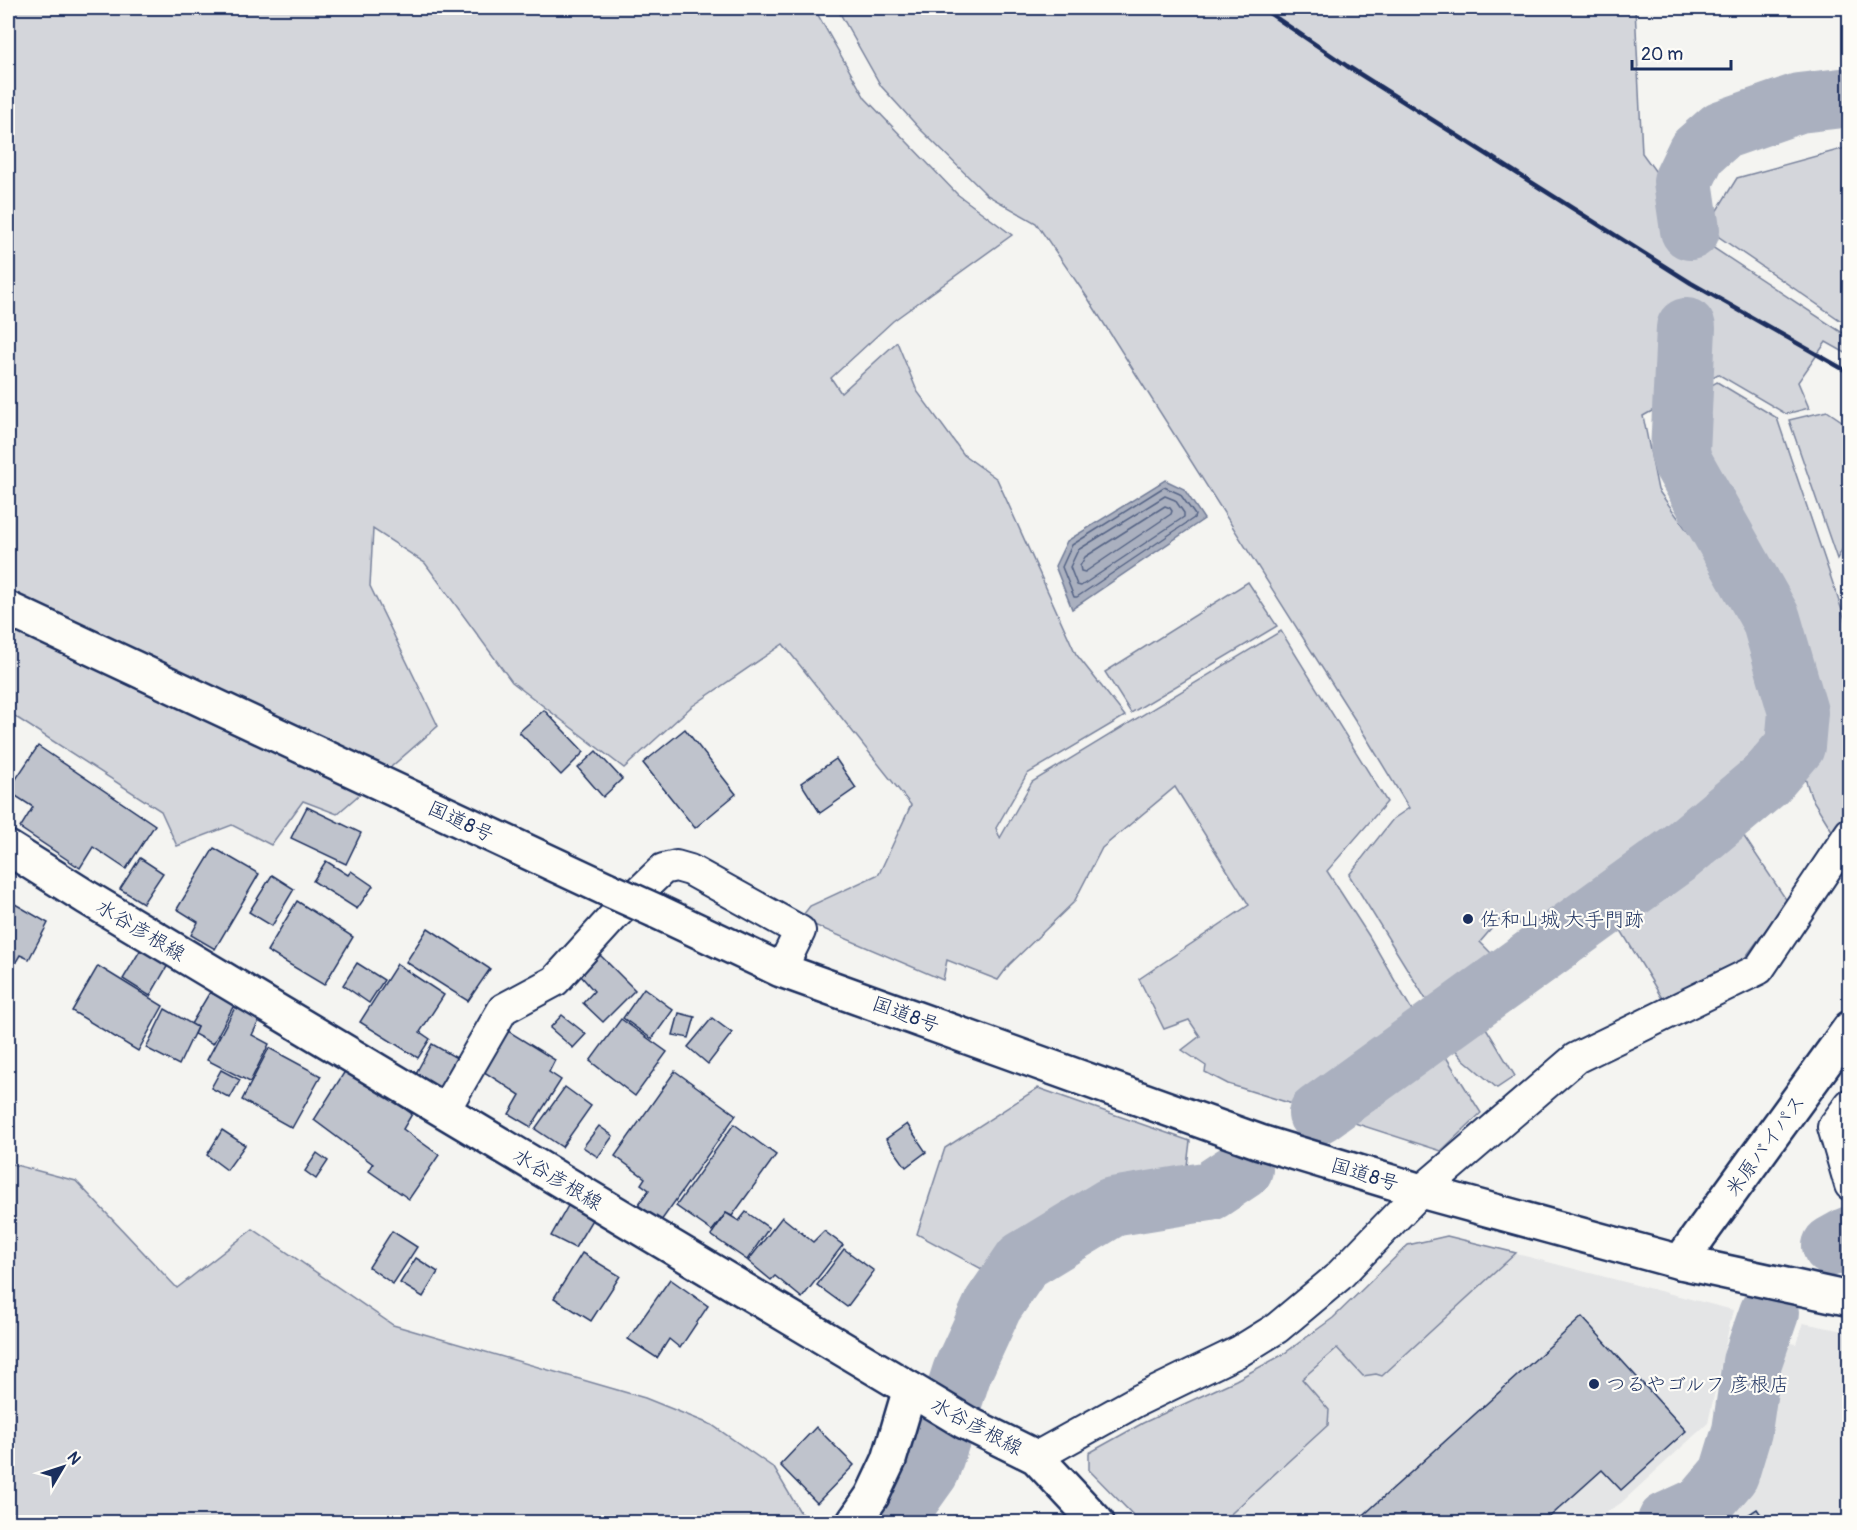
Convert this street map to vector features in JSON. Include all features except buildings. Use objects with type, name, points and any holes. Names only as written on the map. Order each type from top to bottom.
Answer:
[{"type":"main road","name":"国道8号","points":[[8,609],[781,969],[1260,1142],[1421,1191],[1680,1262],[1850,1299]]},
{"type":"main road","name":"水谷彦根線","points":[[8,848],[86,897],[965,1422],[1036,1457],[1098,1522]]},
{"type":"main road","name":"米原バイパス","points":[[1680,1262],[1850,1028]]},
{"type":"main road","points":[[854,1522],[872,1496],[922,1396]]},
{"type":"street","points":[[1036,1457],[1137,1401],[1240,1351],[1277,1328],[1338,1277],[1421,1191],[1576,1058],[1759,969],[1850,832]]},
{"type":"street","points":[[444,1111],[503,1010],[555,981],[614,916],[663,869],[676,866],[690,870],[800,931],[781,969]]},
{"type":"street","points":[[1850,1104],[1833,1127],[1850,1185]]},
{"type":"shaded area","points":[[8,8],[814,8],[865,98],[957,194],[1012,235],[893,321],[831,378],[841,393],[897,342],[917,391],[964,455],[997,479],[1076,654],[1125,716],[1027,774],[996,828],[1000,838],[1032,782],[1281,631],[1387,802],[1327,871],[1369,936],[1420,1024],[1305,1108],[1228,1084],[1205,1072],[1206,1066],[1182,1050],[1200,1036],[1189,1020],[1164,1029],[1139,979],[1249,905],[1175,787],[1102,848],[1074,902],[1009,965],[998,980],[947,960],[943,980],[800,919],[810,906],[879,874],[911,805],[783,644],[691,707],[624,768],[512,682],[425,563],[373,529],[370,586],[438,726],[337,814],[303,801],[271,845],[232,825],[177,846],[161,811],[8,712]]},
{"type":"shaded area","points":[[837,8],[1635,8],[1642,153],[1709,245],[1841,332],[1849,334],[1849,355],[1826,342],[1798,382],[1809,408],[1786,414],[1718,374],[1643,416],[1658,490],[1747,614],[1774,714],[1775,738],[1722,793],[1692,818],[1533,934],[1505,913],[1480,942],[1506,968],[1435,1014],[1349,875],[1393,819],[1409,808],[1089,300],[1036,223],[987,195],[920,129],[881,86]]},
{"type":"shaded area","points":[[1850,147],[1849,322],[1840,320],[1706,228],[1737,178]]},
{"type":"shaded area","points":[[1717,382],[1777,418],[1849,631],[1849,810],[1834,834],[1811,797],[1799,759],[1807,749],[1810,712],[1778,612],[1692,457],[1694,395]]},
{"type":"shaded area","points":[[1827,411],[1849,426],[1849,537],[1837,559],[1789,420]]},
{"type":"shaded area","points":[[1248,582],[1277,626],[1131,713],[1105,672]]},
{"type":"shaded area","points":[[1733,820],[1787,901],[1739,966],[1663,1000],[1610,912]]},
{"type":"shaded area","points":[[1477,1013],[1515,1076],[1497,1088],[1462,1058],[1444,1036]]},
{"type":"shaded area","points":[[1436,1041],[1481,1113],[1441,1151],[1345,1120],[1354,1111],[1344,1106]]},
{"type":"shaded area","points":[[1038,1088],[1190,1141],[1186,1174],[1004,1281],[917,1234],[945,1148]]},
{"type":"shaded area","points":[[8,1163],[76,1181],[177,1288],[253,1229],[393,1325],[645,1398],[712,1425],[774,1468],[806,1522],[8,1522]]},
{"type":"shaded area","points":[[1447,1236],[1733,1310],[1708,1423],[1621,1503],[1592,1522],[1140,1522],[1089,1470],[1089,1453],[1143,1423],[1236,1380],[1282,1355],[1333,1318],[1408,1245]]},
{"type":"shaded area","points":[[1447,1236],[1516,1253],[1382,1376],[1376,1374],[1363,1376],[1337,1348],[1302,1379],[1329,1410],[1328,1425],[1222,1522],[1140,1522],[1089,1470],[1089,1453],[1143,1423],[1236,1380],[1282,1355],[1333,1318],[1408,1245]]},
{"type":"shaded area","points":[[1803,1323],[1849,1332],[1849,1522],[1724,1522],[1737,1509],[1745,1495],[1762,1442],[1786,1342],[1796,1344]]},
{"type":"water","points":[[1165,480],[1184,489],[1204,519],[1072,609],[1055,566],[1067,541]]},
{"type":"waterway","points":[[1690,230],[1683,181],[1697,152],[1722,130],[1799,103],[1850,97]]},
{"type":"waterway","points":[[1318,1114],[1679,853],[1765,781],[1795,746],[1798,712],[1771,619],[1683,463],[1680,452],[1686,328]]},
{"type":"waterway","points":[[893,1522],[930,1470],[962,1372],[993,1305],[1023,1261],[1112,1207],[1210,1191],[1243,1169]]},
{"type":"waterway","points":[[1832,1246],[1850,1236]]},
{"type":"waterway","points":[[1667,1522],[1702,1506],[1729,1474],[1742,1431],[1752,1362],[1769,1313]]},
{"type":"railway","points":[[1262,8],[1347,66],[1691,283],[1850,373]]},
{"type":"place","name":"佐和山城 大手門跡","points":[[1468,919]]},
{"type":"place","name":"つるやゴルフ 彦根店","points":[[1594,1384]]}]
